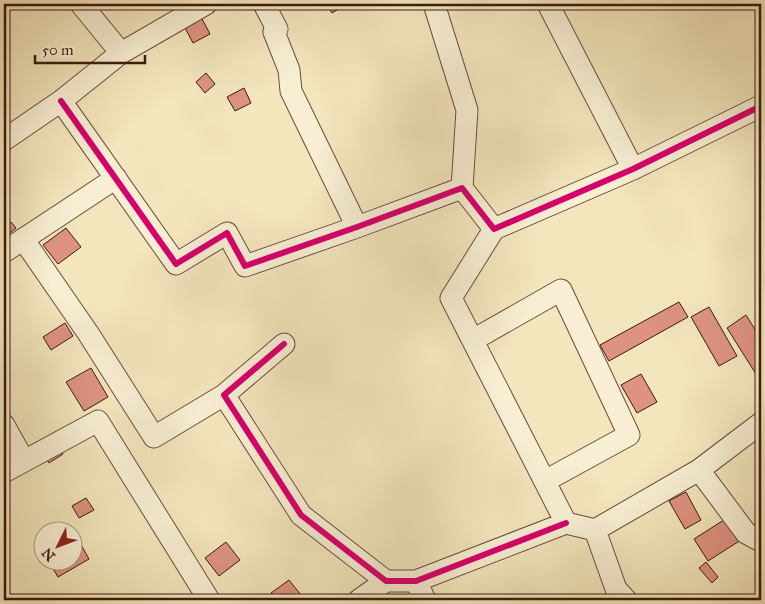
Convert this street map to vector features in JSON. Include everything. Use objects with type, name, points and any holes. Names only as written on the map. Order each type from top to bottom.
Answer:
[{"type":"street","points":[[81,4],[121,53]]},
{"type":"street","points":[[4,140],[61,101],[121,53],[206,4]]},
{"type":"street","points":[[264,4],[277,29],[274,32],[289,70],[291,91],[357,227]]},
{"type":"street","points":[[434,4],[467,110],[462,188],[494,229]]},
{"type":"street","points":[[548,4],[633,169]]},
{"type":"street","points":[[61,101],[176,264],[227,233],[245,266],[462,188]]},
{"type":"street","points":[[566,523],[451,298],[494,229],[633,169],[761,106]]},
{"type":"street","points":[[4,252],[116,178]]},
{"type":"street","points":[[23,239],[88,333],[154,438],[224,395],[284,344]]},
{"type":"street","points":[[473,340],[561,290],[629,435],[545,481]]},
{"type":"street","points":[[224,395],[301,514],[386,581]]},
{"type":"street","points":[[4,472],[98,421],[209,600]]},
{"type":"street","points":[[359,600],[386,581],[416,581],[566,523],[595,530],[700,470],[761,424]]},
{"type":"street","points":[[4,425],[24,461]]},
{"type":"street","points":[[700,470],[746,533],[761,541]]},
{"type":"street","points":[[595,530],[616,596]]},
{"type":"street","points":[[416,581],[425,600]]},
{"type":"building","points":[[326,4],[347,4],[332,13]]},
{"type":"building","points":[[201,17],[210,34],[193,43],[184,26]]},
{"type":"building","points":[[206,73],[215,84],[205,93],[196,82]]},
{"type":"building","points":[[244,88],[251,103],[235,111],[227,97]]},
{"type":"building","points":[[11,222],[16,228],[4,238],[4,228]]},
{"type":"building","points":[[66,228],[81,247],[58,264],[43,245]]},
{"type":"building","points":[[679,302],[688,317],[609,361],[600,345]]},
{"type":"building","points":[[709,307],[737,356],[719,366],[691,317]]},
{"type":"building","points":[[746,315],[761,339],[761,382],[727,328]]},
{"type":"building","points":[[65,323],[73,336],[51,350],[43,337]]},
{"type":"building","points":[[91,368],[108,397],[84,411],[66,382]]},
{"type":"building","points":[[641,374],[657,402],[637,413],[621,385]]},
{"type":"building","points":[[4,444],[14,457],[4,462]]},
{"type":"building","points":[[57,445],[63,454],[49,463],[43,454]]},
{"type":"building","points":[[686,492],[701,520],[685,529],[669,501]]},
{"type":"building","points":[[86,498],[94,510],[79,518],[72,506]]},
{"type":"building","points":[[727,518],[741,540],[708,561],[694,539]]},
{"type":"building","points":[[226,542],[240,560],[219,576],[205,558]]},
{"type":"building","points":[[82,546],[89,559],[82,563]]},
{"type":"building","points":[[706,562],[718,577],[712,583],[699,568]]},
{"type":"building","points":[[55,572],[67,572],[58,577]]},
{"type":"building","points":[[289,580],[305,600],[277,600],[271,593]]},
{"type":"cycle path","points":[[61,101],[176,264],[227,233],[245,266],[462,188],[494,229],[633,169],[761,106]]},
{"type":"cycle path","points":[[284,344],[224,395],[301,515],[386,581],[416,581],[566,523]]}]
